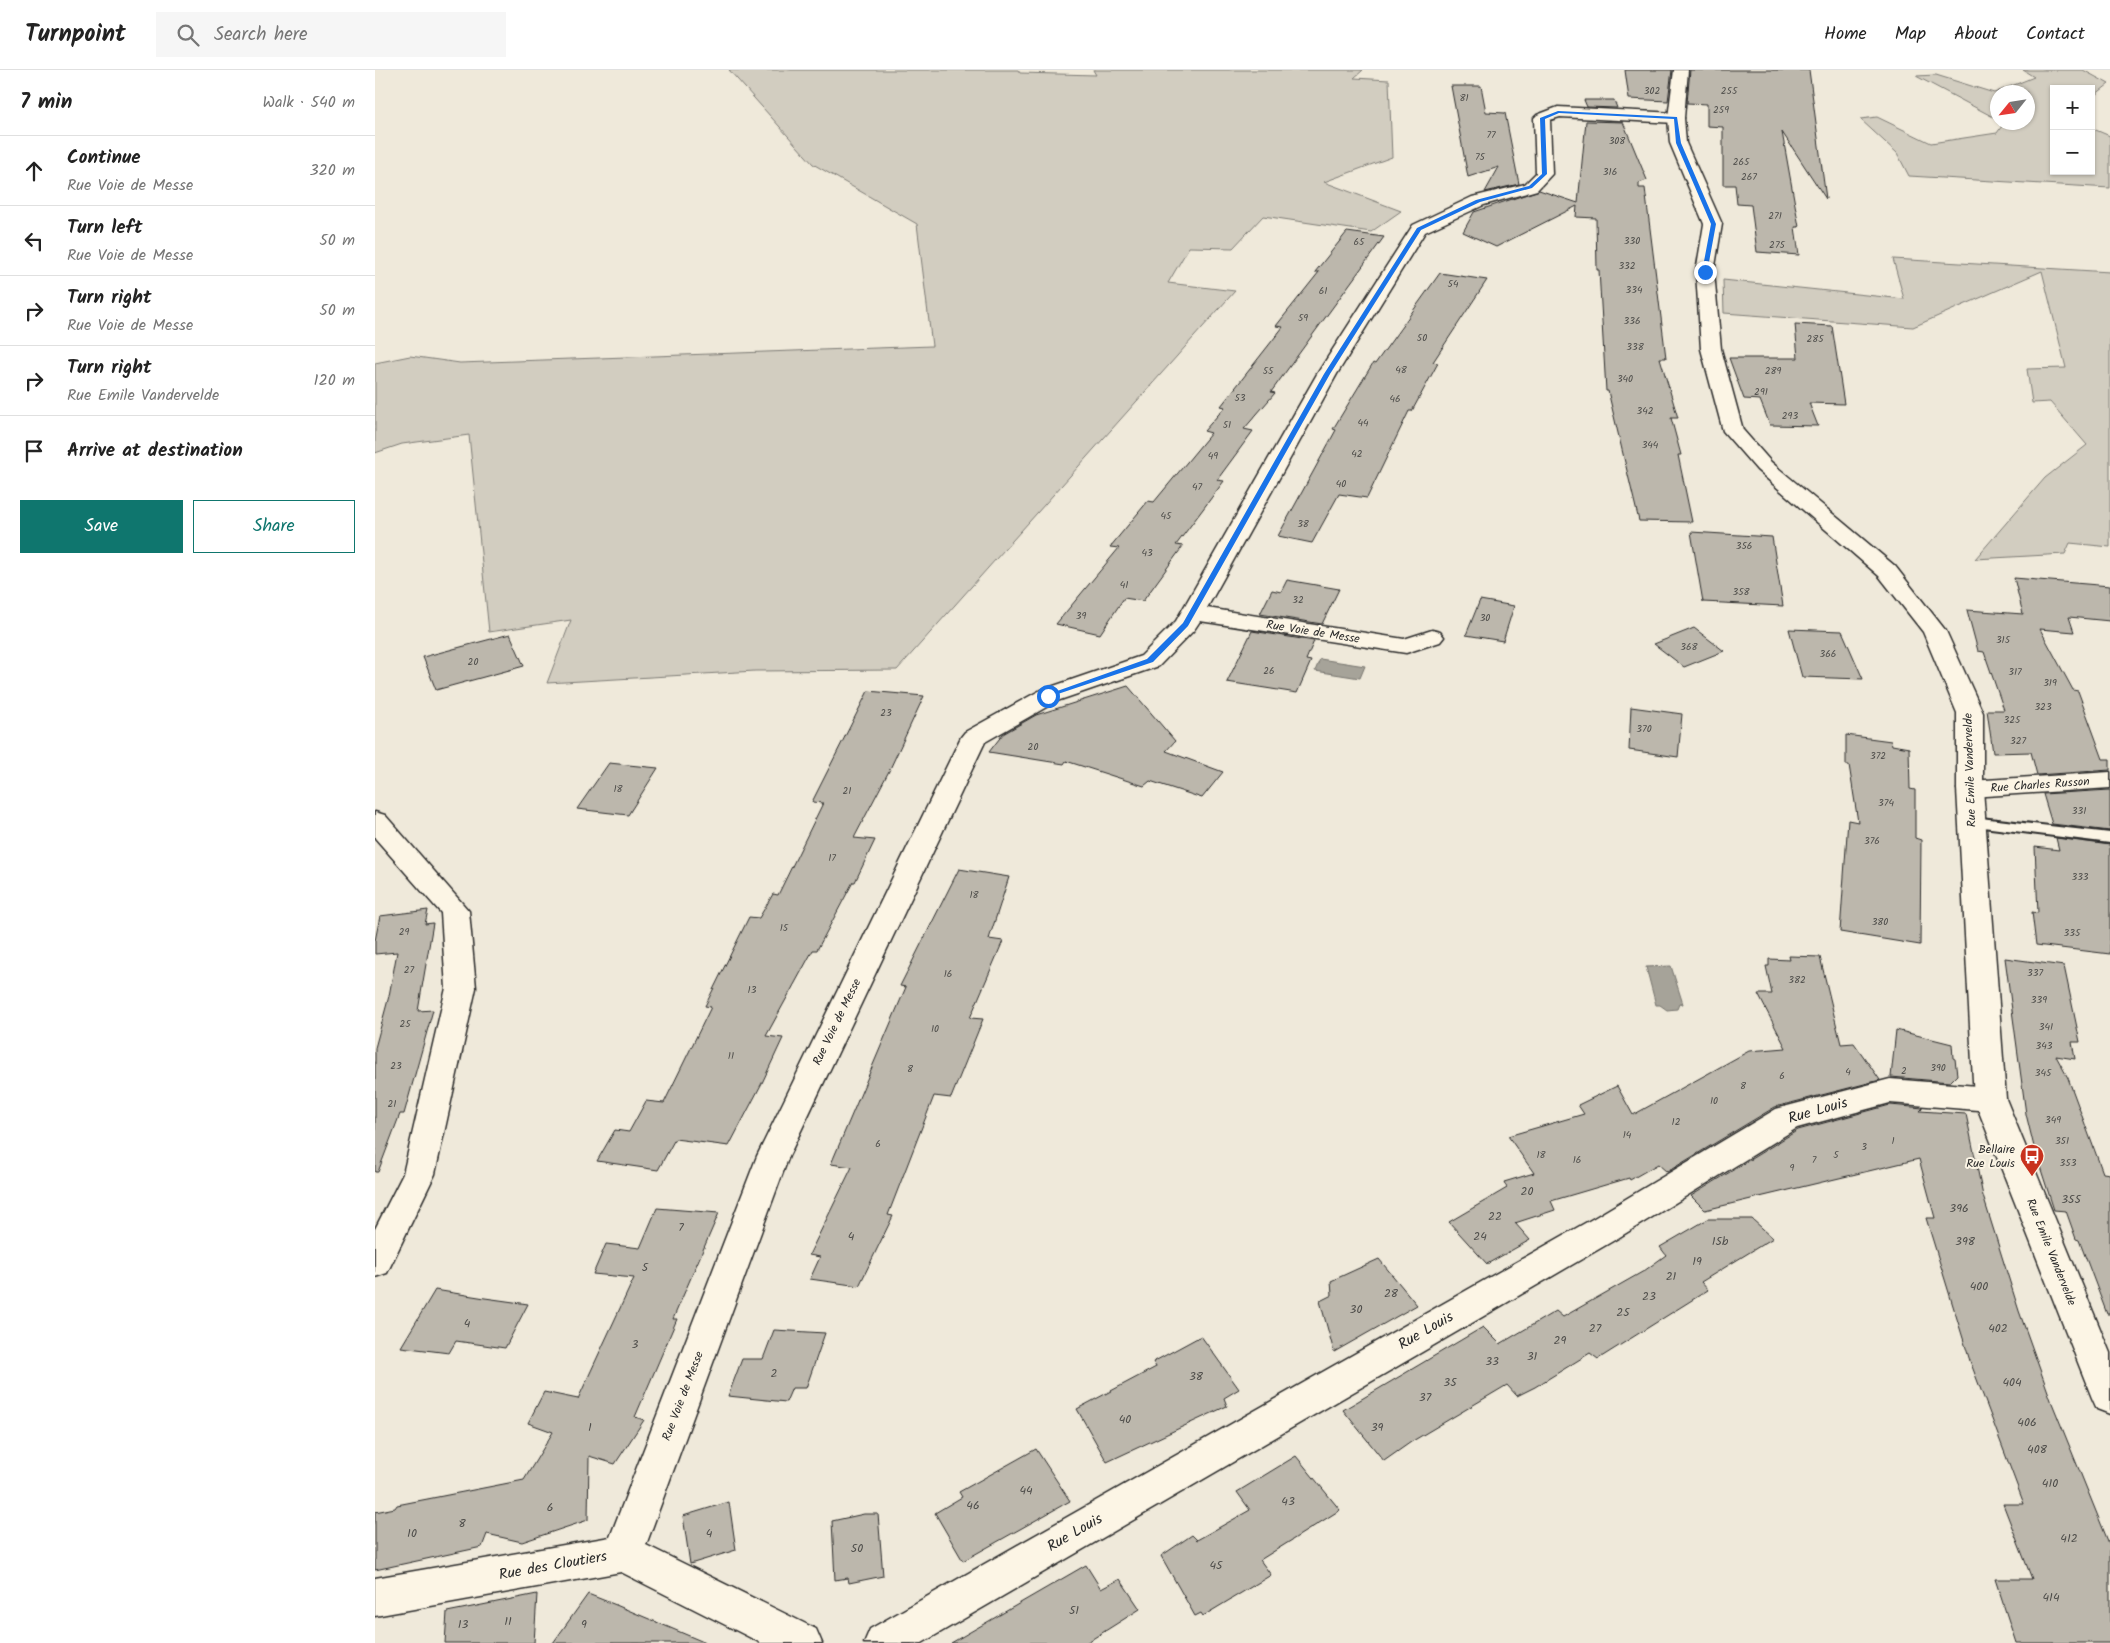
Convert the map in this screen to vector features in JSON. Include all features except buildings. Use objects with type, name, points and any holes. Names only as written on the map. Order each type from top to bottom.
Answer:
[{"type":"street","name":"Rue Emile Vandervelde","points":[[1681,70],[1676,118],[1678,143],[1713,224],[1705,272],[1711,349],[1733,430],[1764,466],[1887,570],[1934,631],[1970,713],[1970,789],[1990,1099],[2110,1398]]},
{"type":"street","name":"Rue Voie de Messe","points":[[623,1553],[773,1156],[974,737],[1048,696],[1150,661],[1186,624],[1327,374],[1419,229],[1478,201],[1531,187],[1544,174],[1543,118],[1558,112],[1676,118]]},
{"type":"street","name":"Rue Voie de Messe","points":[[1192,613],[1406,646],[1432,637]]},
{"type":"street","name":"Rue Charles Russon","points":[[1970,789],[2110,780]]},
{"type":"street","points":[[375,821],[455,911],[461,988],[419,1174],[375,1263]]},
{"type":"street","name":"Rue Louis","points":[[885,1643],[1606,1228],[1787,1118],[1890,1091],[1990,1099]]},
{"type":"street","name":"Rue des Cloutiers","points":[[375,1597],[623,1553],[801,1643]]},
{"type":"lane","points":[[1972,822],[2110,838]]},
{"type":"shaded area","points":[[729,70],[1018,70],[1020,73],[1096,75],[1093,70],[1363,70],[1354,78],[1389,80],[1392,157],[1324,182],[1401,211],[1371,232],[1263,216],[1233,248],[1189,247],[1168,283],[1235,291],[897,670],[755,671],[547,683],[571,620],[489,632],[469,435],[402,444],[375,453],[375,363],[410,356],[460,363],[932,346],[917,224],[813,164]]},
{"type":"shaded area","points":[[2023,70],[2083,70],[2109,84],[2095,95],[2095,85],[2050,85],[2050,175],[2095,175],[2095,130],[2110,136],[2110,188],[1909,176],[1897,153],[1860,119],[1877,117],[1931,143],[1997,133],[1999,130],[2035,130],[2035,85],[2014,85],[2034,77]]},
{"type":"shaded area","points":[[1936,75],[1990,92],[1990,115],[1916,76]]},
{"type":"shaded area","points":[[1893,259],[2110,272],[2110,547],[2070,543],[2065,554],[1975,559],[2045,478],[2087,445],[2050,402],[2032,403],[2027,369],[2066,368],[2042,271],[1913,327],[1724,313],[1723,280],[1904,299]]},
{"type":"shaded area","points":[[1320,659],[1365,666],[1360,678],[1315,671]]},
{"type":"shaded area","points":[[1671,966],[1683,1004],[1679,1004],[1677,1009],[1667,1010],[1660,1005],[1656,1005],[1646,967]]},
{"type":"place","name":"Bellaire Rue Louis","points":[[2032,1177]]},
{"type":"route","points":[[1048,696],[1150,661],[1186,624],[1327,374],[1419,229],[1478,201],[1531,187],[1544,174],[1543,118],[1558,112],[1676,118],[1678,143],[1713,224],[1705,272]]}]
